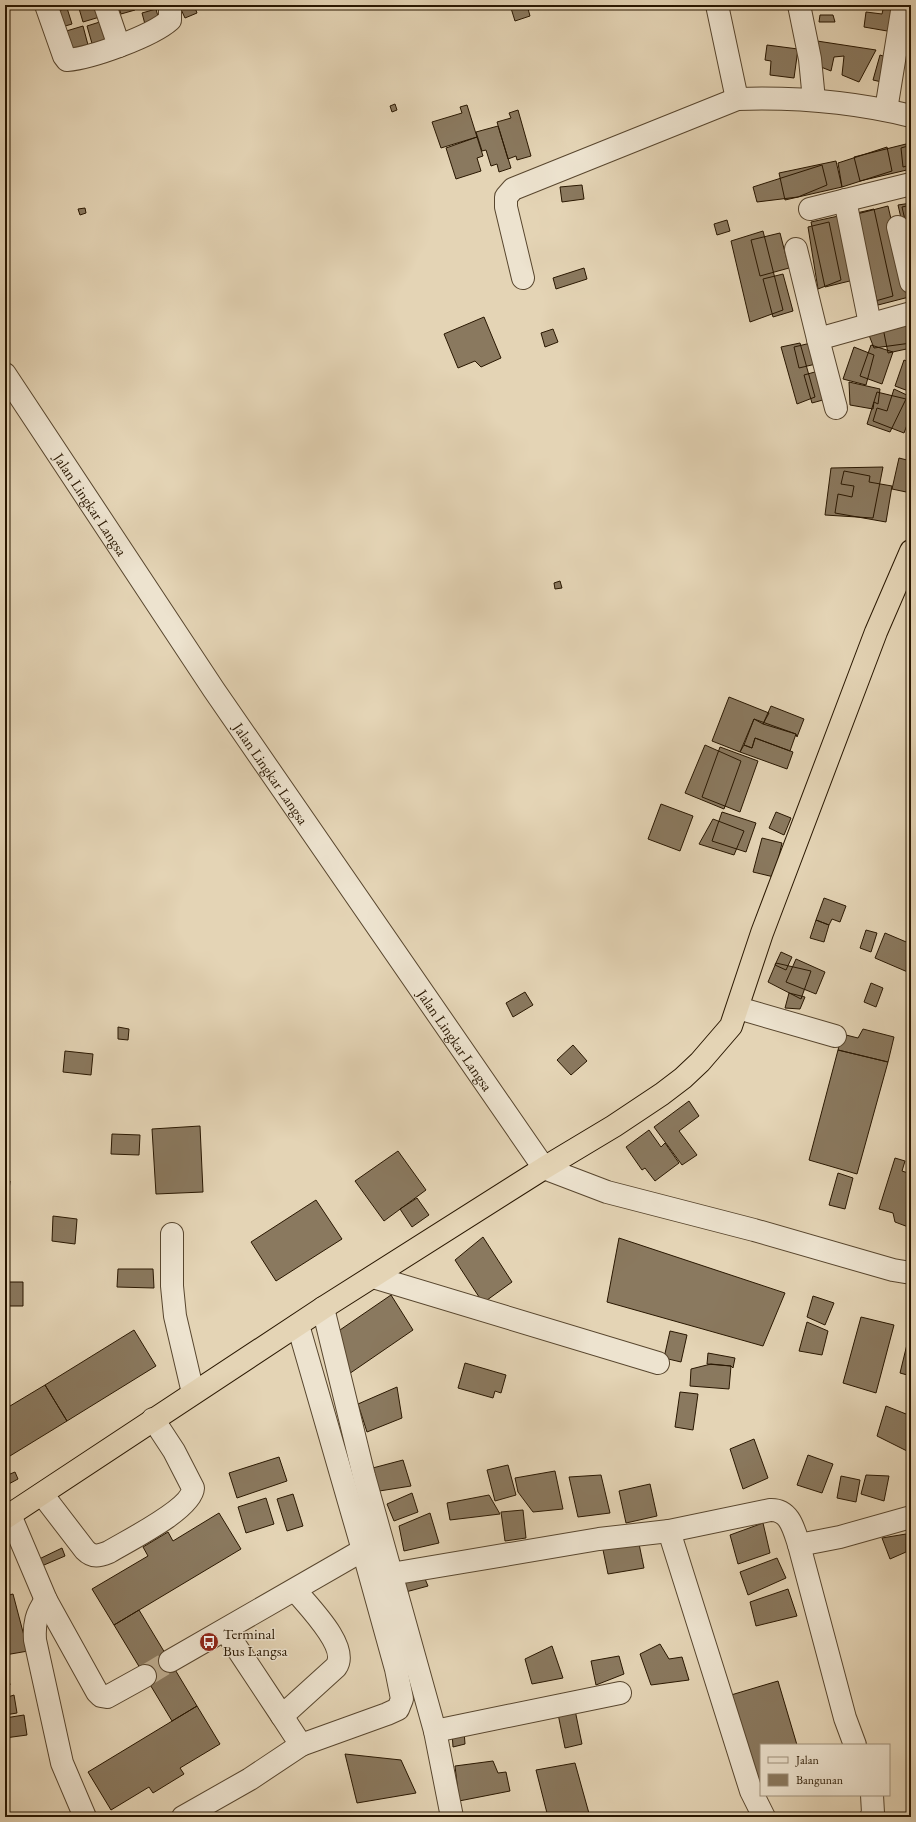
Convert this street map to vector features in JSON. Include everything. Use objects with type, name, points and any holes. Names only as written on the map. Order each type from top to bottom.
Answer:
[{"type":"highway","points":[[7,1517],[323,1308],[544,1168],[614,1126],[683,1078],[714,1046],[731,1026],[762,933],[876,632],[911,551]]},
{"type":"street","points":[[46,5],[66,60],[119,46],[162,26],[170,20],[170,5]]},
{"type":"street","points":[[106,5],[119,46]]},
{"type":"street","points":[[717,5],[737,99]]},
{"type":"street","points":[[799,5],[810,54],[814,100]]},
{"type":"street","points":[[886,110],[903,5]]},
{"type":"street","points":[[523,278],[506,207],[506,197],[510,192],[614,147],[694,118],[737,99],[774,98],[814,100],[886,110],[911,116]]},
{"type":"street","points":[[810,209],[911,184]]},
{"type":"street","points":[[845,200],[870,324]]},
{"type":"street","points":[[898,227],[911,282]]},
{"type":"street","points":[[796,250],[836,408]]},
{"type":"street","points":[[818,339],[911,313]]},
{"type":"street","name":"Jalan Lingkar Langsa","points":[[5,374],[214,690],[544,1168]]},
{"type":"street","points":[[738,1008],[835,1036]]},
{"type":"street","points":[[544,1168],[607,1192],[754,1230],[893,1270],[911,1273]]},
{"type":"street","points":[[172,1234],[172,1286],[176,1316],[194,1394]]},
{"type":"street","points":[[373,1277],[658,1363]]},
{"type":"street","points":[[323,1308],[364,1476],[435,1731],[452,1817]]},
{"type":"street","points":[[183,1817],[250,1779],[301,1745],[387,1714],[398,1709],[402,1703],[396,1669],[298,1325]]},
{"type":"street","points":[[42,1494],[82,1546],[92,1556],[102,1555],[109,1552],[166,1518],[189,1500],[193,1488],[174,1451],[153,1419]]},
{"type":"street","points":[[391,1574],[599,1539],[669,1531],[774,1510],[784,1514],[788,1518],[799,1545],[845,1718],[855,1744]]},
{"type":"street","points":[[7,1517],[46,1600],[89,1681],[99,1695],[106,1697],[145,1676]]},
{"type":"street","points":[[799,1545],[840,1537],[911,1517]]},
{"type":"street","points":[[669,1531],[751,1791],[764,1817]]},
{"type":"street","points":[[170,1661],[363,1550]]},
{"type":"street","points":[[282,1716],[336,1667],[339,1662],[336,1643],[295,1590]]},
{"type":"street","points":[[46,1600],[35,1620],[35,1640],[62,1763],[85,1817]]},
{"type":"street","points":[[225,1630],[301,1745]]},
{"type":"street","points":[[435,1731],[620,1693]]},
{"type":"street","points":[[871,1817],[873,1813],[872,1796]]},
{"type":"building","points":[[78,5],[100,5],[103,16],[83,22]]},
{"type":"building","points":[[118,5],[133,5],[135,10],[121,14]]},
{"type":"building","points":[[179,5],[194,5],[197,13],[185,18]]},
{"type":"building","points":[[510,5],[527,5],[530,16],[515,21]]},
{"type":"building","points":[[884,5],[896,7],[893,32],[864,27],[866,12],[882,14]]},
{"type":"building","points":[[67,8],[72,24],[62,27],[58,11]]},
{"type":"building","points":[[156,9],[160,24],[146,28],[142,13]]},
{"type":"building","points":[[820,15],[833,15],[835,22],[819,22]]},
{"type":"building","points":[[106,20],[112,41],[93,47],[87,26]]},
{"type":"building","points":[[83,26],[88,45],[69,51],[63,32]]},
{"type":"building","points":[[817,41],[876,50],[859,82],[842,75],[844,56],[834,57],[831,71],[816,65]]},
{"type":"building","points":[[767,45],[798,49],[794,78],[770,75],[771,61],[765,60]]},
{"type":"building","points":[[880,55],[892,59],[886,83],[873,80]]},
{"type":"building","points":[[395,104],[397,110],[392,112],[390,106]]},
{"type":"building","points":[[467,105],[477,137],[441,148],[432,122],[462,113],[460,107]]},
{"type":"building","points":[[518,110],[531,156],[517,160],[516,156],[508,159],[497,122],[511,118],[509,113]]},
{"type":"building","points":[[498,126],[511,168],[499,172],[497,164],[491,166],[486,150],[482,151],[476,132]]},
{"type":"building","points":[[477,137],[483,156],[477,158],[481,171],[456,179],[446,148]]},
{"type":"building","points":[[906,144],[911,169],[860,181],[854,157]]},
{"type":"building","points":[[911,145],[911,165],[903,167],[901,148]]},
{"type":"building","points":[[887,147],[892,171],[842,187],[838,163]]},
{"type":"building","points":[[836,161],[842,187],[785,200],[779,173]]},
{"type":"building","points":[[822,165],[827,185],[798,197],[757,202],[753,187]]},
{"type":"building","points":[[582,185],[584,199],[562,202],[560,187]]},
{"type":"building","points":[[911,203],[911,262],[898,205]]},
{"type":"building","points":[[911,205],[911,246],[902,207]]},
{"type":"building","points":[[888,206],[909,297],[878,305],[857,214]]},
{"type":"building","points":[[85,208],[86,213],[80,215],[78,209]]},
{"type":"building","points":[[874,209],[893,296],[872,302],[852,214]]},
{"type":"building","points":[[843,215],[858,279],[825,287],[811,222]]},
{"type":"building","points":[[727,220],[730,231],[717,235],[714,224]]},
{"type":"building","points":[[829,222],[841,280],[818,289],[808,227]]},
{"type":"building","points":[[763,231],[783,310],[750,322],[731,241]]},
{"type":"building","points":[[780,233],[789,268],[760,276],[751,240]]},
{"type":"building","points":[[584,268],[587,279],[556,289],[553,278]]},
{"type":"building","points":[[783,274],[793,311],[773,317],[763,279]]},
{"type":"building","points":[[911,315],[911,343],[874,348],[867,330]]},
{"type":"building","points":[[484,317],[501,358],[481,367],[475,361],[458,368],[444,334]]},
{"type":"building","points":[[911,321],[911,348],[888,353],[883,328]]},
{"type":"building","points":[[553,329],[558,342],[545,347],[541,333]]},
{"type":"building","points":[[815,342],[820,363],[799,368],[794,347]]},
{"type":"building","points":[[800,343],[815,397],[797,404],[781,347]]},
{"type":"building","points":[[871,345],[893,352],[882,384],[860,376]]},
{"type":"building","points":[[854,347],[874,355],[866,385],[843,379]]},
{"type":"building","points":[[904,360],[911,363],[911,392],[895,386]]},
{"type":"building","points":[[822,370],[830,398],[812,403],[804,375]]},
{"type":"building","points":[[849,382],[880,389],[878,404],[874,402],[873,409],[850,405]]},
{"type":"building","points":[[894,389],[911,397],[911,427],[907,425],[904,433],[873,421],[877,408],[887,411]]},
{"type":"building","points":[[877,392],[906,399],[890,432],[867,424]]},
{"type":"building","points":[[899,458],[911,461],[911,493],[892,489]]},
{"type":"building","points":[[883,467],[873,518],[825,515],[831,468]]},
{"type":"building","points":[[844,471],[870,476],[869,482],[892,486],[886,522],[835,513],[838,494],[852,497],[854,486],[841,484]]},
{"type":"building","points":[[560,581],[562,588],[555,589],[554,583]]},
{"type":"building","points":[[729,697],[769,713],[763,724],[754,719],[740,752],[712,741]]},
{"type":"building","points":[[771,706],[804,719],[797,737],[796,734],[763,724]]},
{"type":"building","points":[[754,719],[796,734],[790,751],[755,738],[752,748],[744,745]]},
{"type":"building","points":[[755,738],[793,752],[787,769],[740,752],[744,745],[752,748]]},
{"type":"building","points":[[705,745],[741,761],[724,809],[685,793]]},
{"type":"building","points":[[720,747],[758,761],[740,812],[702,797]]},
{"type":"building","points":[[661,804],[693,816],[680,851],[648,839]]},
{"type":"building","points":[[722,812],[756,823],[746,852],[712,841]]},
{"type":"building","points":[[776,812],[791,818],[784,835],[769,828]]},
{"type":"building","points":[[713,819],[744,831],[734,855],[699,844]]},
{"type":"building","points":[[762,838],[782,843],[774,877],[753,872]]},
{"type":"building","points":[[824,898],[846,906],[840,922],[832,919],[829,925],[816,920]]},
{"type":"building","points":[[816,920],[829,925],[824,942],[810,938]]},
{"type":"building","points":[[866,930],[877,933],[871,952],[860,948]]},
{"type":"building","points":[[885,933],[911,944],[910,973],[875,958]]},
{"type":"building","points":[[781,952],[792,957],[786,970],[775,965]]},
{"type":"building","points":[[796,959],[825,972],[816,994],[786,982]]},
{"type":"building","points":[[776,963],[811,971],[801,999],[768,982]]},
{"type":"building","points":[[871,983],[883,988],[876,1007],[864,1002]]},
{"type":"building","points":[[525,992],[533,1005],[513,1017],[506,1003]]},
{"type":"building","points":[[789,993],[805,997],[800,1009],[785,1008]]},
{"type":"building","points":[[118,1027],[129,1029],[128,1040],[118,1039]]},
{"type":"building","points":[[863,1029],[894,1037],[888,1062],[838,1050],[842,1034],[858,1038]]},
{"type":"building","points":[[573,1045],[587,1061],[571,1075],[557,1060]]},
{"type":"building","points":[[838,1050],[888,1062],[857,1174],[809,1160]]},
{"type":"building","points":[[65,1051],[93,1054],[91,1075],[63,1072]]},
{"type":"building","points":[[689,1101],[699,1116],[679,1131],[697,1155],[682,1165],[654,1127]]},
{"type":"building","points":[[200,1126],[203,1192],[156,1194],[152,1129]]},
{"type":"building","points":[[649,1130],[661,1147],[665,1143],[679,1163],[655,1181],[645,1168],[642,1170],[626,1147]]},
{"type":"building","points":[[112,1134],[140,1135],[139,1155],[111,1154]]},
{"type":"building","points":[[398,1151],[426,1190],[384,1221],[355,1181]]},
{"type":"building","points":[[895,1158],[905,1161],[902,1171],[911,1174],[911,1228],[895,1222],[893,1213],[879,1209]]},
{"type":"building","points":[[838,1173],[853,1178],[845,1209],[829,1205]]},
{"type":"building","points":[[5,1181],[10,1181],[6,1219],[5,1219]]},
{"type":"building","points":[[417,1198],[429,1215],[412,1227],[400,1209]]},
{"type":"building","points":[[316,1200],[342,1239],[276,1281],[251,1242]]},
{"type":"building","points":[[53,1216],[77,1219],[75,1244],[52,1241]]},
{"type":"building","points":[[483,1237],[512,1282],[483,1303],[455,1260]]},
{"type":"building","points":[[619,1238],[785,1293],[763,1346],[607,1302]]},
{"type":"building","points":[[118,1269],[153,1269],[154,1288],[117,1287]]},
{"type":"building","points":[[5,1282],[23,1282],[23,1306],[5,1306]]},
{"type":"building","points":[[391,1295],[413,1330],[346,1376],[337,1332]]},
{"type":"building","points":[[813,1296],[834,1303],[825,1325],[807,1317]]},
{"type":"building","points":[[861,1317],[894,1325],[876,1393],[843,1383]]},
{"type":"building","points":[[807,1322],[828,1331],[822,1355],[799,1351]]},
{"type":"building","points":[[911,1328],[911,1376],[900,1373]]},
{"type":"building","points":[[134,1330],[156,1366],[67,1421],[45,1385]]},
{"type":"building","points":[[670,1331],[687,1335],[681,1362],[664,1358]]},
{"type":"building","points":[[708,1353],[735,1358],[733,1368],[731,1366],[707,1364]]},
{"type":"building","points":[[465,1363],[506,1375],[501,1393],[495,1391],[493,1398],[458,1388]]},
{"type":"building","points":[[711,1364],[731,1366],[729,1389],[690,1386],[691,1369]]},
{"type":"building","points":[[45,1385],[67,1421],[5,1459],[5,1409]]},
{"type":"building","points":[[397,1387],[402,1418],[367,1432],[358,1404]]},
{"type":"building","points":[[680,1392],[698,1394],[693,1430],[675,1427]]},
{"type":"building","points":[[886,1406],[911,1416],[911,1453],[877,1436]]},
{"type":"building","points":[[754,1439],[768,1478],[743,1489],[730,1449]]},
{"type":"building","points":[[808,1455],[833,1464],[822,1493],[797,1485]]},
{"type":"building","points":[[279,1457],[287,1481],[237,1498],[229,1473]]},
{"type":"building","points":[[403,1460],[411,1486],[373,1492],[369,1469]]},
{"type":"building","points":[[508,1465],[516,1495],[495,1501],[487,1470]]},
{"type":"building","points":[[555,1471],[563,1509],[533,1512],[518,1492],[515,1478]]},
{"type":"building","points":[[15,1472],[18,1479],[5,1486],[5,1476]]},
{"type":"building","points":[[601,1475],[610,1513],[578,1517],[569,1477]]},
{"type":"building","points":[[866,1475],[889,1476],[884,1501],[861,1494]]},
{"type":"building","points":[[841,1476],[860,1480],[856,1502],[837,1498]]},
{"type":"building","points":[[650,1484],[657,1516],[626,1523],[619,1491]]},
{"type":"building","points":[[412,1493],[418,1512],[394,1521],[387,1504]]},
{"type":"building","points":[[293,1494],[303,1526],[287,1531],[277,1499]]},
{"type":"building","points":[[489,1495],[500,1514],[450,1520],[447,1503]]},
{"type":"building","points":[[266,1498],[274,1524],[246,1533],[238,1507]]},
{"type":"building","points":[[523,1510],[526,1538],[505,1541],[501,1512]]},
{"type":"building","points":[[219,1513],[241,1549],[114,1625],[92,1589],[148,1556],[143,1547],[168,1532],[173,1541]]},
{"type":"building","points":[[430,1513],[439,1543],[404,1551],[399,1526]]},
{"type":"building","points":[[763,1523],[770,1553],[738,1564],[730,1535]]},
{"type":"building","points":[[906,1534],[906,1552],[890,1559],[882,1538]]},
{"type":"building","points":[[638,1539],[644,1568],[608,1574],[602,1545]]},
{"type":"building","points":[[62,1548],[65,1556],[37,1568],[35,1561]]},
{"type":"building","points":[[777,1558],[786,1578],[748,1595],[740,1572]]},
{"type":"building","points":[[423,1574],[428,1586],[402,1593],[402,1579]]},
{"type":"building","points":[[788,1589],[797,1616],[756,1626],[750,1602]]},
{"type":"building","points":[[13,1594],[28,1651],[5,1655],[5,1596]]},
{"type":"building","points":[[139,1610],[197,1706],[172,1721],[114,1625]]},
{"type":"building","points":[[660,1644],[669,1659],[682,1657],[689,1680],[651,1685],[640,1654]]},
{"type":"building","points":[[552,1646],[563,1678],[532,1684],[525,1659]]},
{"type":"building","points":[[619,1656],[624,1674],[596,1685],[591,1661]]},
{"type":"building","points":[[5,1660],[10,1685],[5,1685]]},
{"type":"building","points":[[778,1681],[797,1744],[760,1744],[760,1791],[731,1695]]},
{"type":"building","points":[[14,1695],[17,1713],[5,1715],[5,1698]]},
{"type":"building","points":[[197,1706],[220,1744],[180,1768],[184,1774],[153,1793],[149,1787],[111,1810],[88,1772]]},
{"type":"building","points":[[575,1710],[582,1744],[565,1748],[558,1714]]},
{"type":"building","points":[[24,1715],[27,1735],[5,1738],[5,1718]]},
{"type":"building","points":[[464,1731],[465,1744],[453,1747],[452,1732]]},
{"type":"building","points":[[345,1754],[401,1760],[416,1793],[357,1803]]},
{"type":"building","points":[[493,1761],[498,1773],[506,1772],[510,1791],[459,1801],[455,1766]]},
{"type":"building","points":[[575,1763],[590,1817],[548,1817],[536,1770]]},
{"type":"tunnel","points":[[145,1676],[170,1661]]},
{"type":"place","name":"Terminal Bus Langsa","points":[[209,1642]]}]
